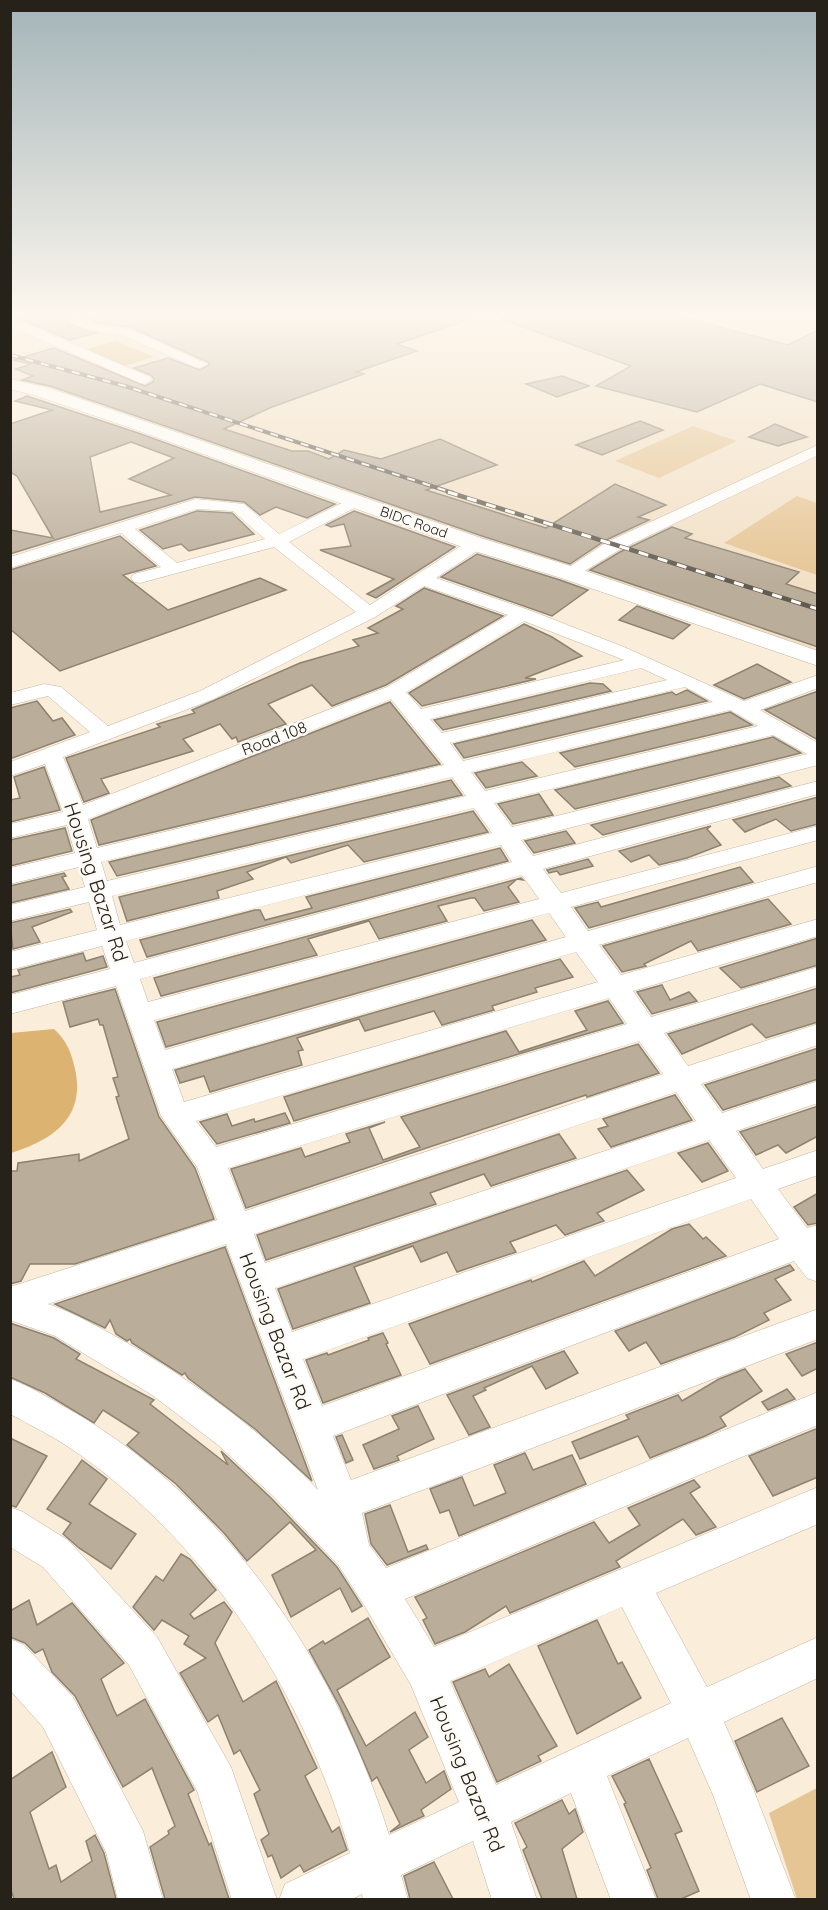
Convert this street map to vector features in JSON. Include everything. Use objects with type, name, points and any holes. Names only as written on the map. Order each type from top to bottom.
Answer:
[{"type":"main road","name":"BIDC Road","points":[[84,406],[818,659]]},
{"type":"street","points":[[569,573],[613,546],[818,449]]},
{"type":"street","points":[[140,578],[277,541],[356,501]]},
{"type":"street","points":[[10,563],[206,503],[238,507],[277,541],[369,613]]},
{"type":"street","points":[[123,527],[174,569]]},
{"type":"street","points":[[10,770],[52,756],[207,695],[369,613],[476,543]]},
{"type":"street","points":[[422,579],[523,614],[687,681],[738,706],[818,752]]},
{"type":"street","name":"Road 108","points":[[10,831],[76,816],[394,691],[523,614]]},
{"type":"street","points":[[416,716],[642,662]]},
{"type":"street","points":[[437,740],[687,681]]},
{"type":"street","points":[[10,876],[458,769],[738,706],[818,681]]},
{"type":"street","points":[[10,699],[44,690],[54,690],[106,735]]},
{"type":"street","points":[[312,1427],[812,1250],[757,1184],[437,740],[394,691]]},
{"type":"street","points":[[10,913],[774,728]]},
{"type":"street","name":"Housing Bazar Rd","points":[[52,756],[76,816],[111,935],[176,1116],[210,1161],[341,1502],[352,1553],[378,1591],[425,1671],[486,1813],[515,1899]]},
{"type":"street","points":[[10,961],[818,758]]},
{"type":"street","points":[[10,1005],[527,864],[818,788]]},
{"type":"street","points":[[139,1014],[818,833]]},
{"type":"street","points":[[157,1063],[818,874]]},
{"type":"street","points":[[176,1116],[818,927]]},
{"type":"street","points":[[210,1161],[818,976]]},
{"type":"street","points":[[10,1304],[235,1226],[818,1034]]},
{"type":"street","points":[[256,1280],[818,1092]]},
{"type":"street","points":[[283,1351],[818,1162]]},
{"type":"street","points":[[10,1304],[66,1325],[164,1384],[231,1433],[287,1484],[352,1553]]},
{"type":"street","points":[[341,1502],[818,1324]]},
{"type":"street","points":[[10,1395],[42,1410],[93,1441],[143,1479],[189,1523],[234,1575],[276,1635],[314,1704],[349,1783],[381,1882]]},
{"type":"street","points":[[378,1591],[818,1408]]},
{"type":"street","points":[[425,1671],[818,1505]]},
{"type":"street","points":[[10,1525],[56,1554],[144,1651],[216,1782],[255,1899]]},
{"type":"street","points":[[630,1585],[698,1712],[733,1791],[774,1899]]},
{"type":"street","points":[[302,1899],[381,1882],[486,1813],[582,1766],[818,1658]]},
{"type":"street","points":[[10,1659],[58,1712],[127,1847],[141,1899]]},
{"type":"street","points":[[582,1766],[634,1899]]},
{"type":"shaded area","points":[[73,406],[817,406],[817,659]]},
{"type":"shaded area","points":[[693,426],[737,441],[659,478],[615,461]]},
{"type":"shaded area","points":[[797,496],[817,503],[817,575],[724,543]]},
{"type":"shaded area","points":[[54,1029],[65,1042],[72,1057],[77,1086],[75,1101],[70,1114],[52,1134],[11,1153],[11,1033]]},
{"type":"shaded area","points":[[817,1788],[817,1899],[797,1899],[769,1813]]},
{"type":"building","points":[[36,406],[57,406],[335,504],[307,518],[276,507],[260,515],[244,502],[195,497],[10,554],[10,530],[53,538],[17,476],[10,472],[10,424],[52,410]],"holes":[[[131,442],[174,458],[129,479],[171,495],[100,512],[90,457]]]},
{"type":"building","points":[[108,406],[274,406],[224,429],[292,451],[308,451],[329,459],[344,450],[381,459],[440,439],[497,465],[426,490],[546,528],[615,484],[666,505],[638,517],[649,520],[606,540],[570,564],[485,537]]},
{"type":"building","points":[[674,406],[710,406],[697,412]]},
{"type":"building","points":[[640,421],[663,430],[602,455],[576,445]]},
{"type":"building","points":[[775,424],[807,437],[778,446],[749,437]]},
{"type":"building","points":[[197,511],[232,513],[254,534],[189,551],[181,544],[163,549],[140,530]]},
{"type":"building","points":[[354,511],[455,547],[376,598],[367,594],[394,579],[320,550],[351,546],[344,524],[331,527],[326,525]]},
{"type":"building","points":[[672,527],[692,534],[685,538],[799,572],[786,584],[818,594],[818,647],[590,570],[620,552]]},
{"type":"building","points":[[120,536],[156,566],[123,575],[168,610],[260,578],[286,590],[60,671],[10,629],[10,570]]},
{"type":"building","points":[[477,554],[588,590],[552,616],[441,577]]},
{"type":"building","points":[[424,588],[503,616],[386,685],[332,706],[312,685],[268,704],[286,724],[238,742],[236,737],[232,739],[220,724],[183,739],[193,751],[101,779],[109,793],[84,802],[66,758],[160,727],[157,724],[195,713],[192,710],[300,663],[359,646],[353,640],[378,633],[368,628],[403,609],[396,606]]},
{"type":"building","points":[[637,606],[690,625],[673,639],[619,620]]},
{"type":"building","points":[[524,624],[552,637],[582,656],[525,678],[536,679],[422,706],[409,693]]},
{"type":"building","points":[[757,664],[791,682],[744,699],[714,685]]},
{"type":"building","points":[[590,683],[603,684],[611,691],[443,730],[434,720]]},
{"type":"building","points":[[687,690],[707,701],[464,758],[454,744],[672,692],[676,695]]},
{"type":"building","points":[[818,691],[818,740],[765,710]]},
{"type":"building","points":[[37,701],[53,721],[62,718],[75,735],[10,759],[10,708]]},
{"type":"building","points":[[390,702],[440,764],[99,845],[91,820]]},
{"type":"building","points":[[730,712],[752,725],[575,767],[560,753]]},
{"type":"building","points":[[773,737],[801,753],[575,809],[555,790]]},
{"type":"building","points":[[522,762],[537,776],[486,788],[475,773]]},
{"type":"building","points":[[44,767],[60,810],[10,822],[10,800],[20,798],[14,777]]},
{"type":"building","points":[[779,777],[791,786],[603,835],[591,825]]},
{"type":"building","points":[[451,780],[462,795],[117,876],[109,862]]},
{"type":"building","points":[[539,794],[553,815],[513,824],[498,804]]},
{"type":"building","points":[[818,797],[818,824],[791,831],[776,819],[745,832],[733,820]]},
{"type":"building","points":[[473,811],[488,832],[364,862],[348,845],[291,863],[286,857],[247,872],[253,879],[217,891],[219,898],[127,921],[119,897]]},
{"type":"building","points":[[711,826],[707,829],[721,845],[687,858],[659,865],[649,855],[631,862],[619,851]]},
{"type":"building","points":[[65,828],[72,851],[10,866],[10,840]]},
{"type":"building","points":[[566,831],[575,843],[534,853],[525,841]]},
{"type":"building","points":[[500,848],[508,861],[147,957],[140,940],[255,910],[260,910],[265,920],[312,908],[306,897]]},
{"type":"building","points":[[588,859],[593,866],[560,875],[557,871],[549,873],[547,870]]},
{"type":"building","points":[[740,867],[753,882],[589,928],[575,908],[598,902],[601,907]]},
{"type":"building","points":[[64,873],[66,876],[62,877],[69,889],[10,903],[10,886]]},
{"type":"building","points":[[517,879],[508,887],[519,902],[484,911],[475,898],[438,906],[447,921],[379,939],[369,921],[308,939],[317,955],[161,996],[154,978]]},
{"type":"building","points":[[768,899],[791,924],[698,951],[691,941],[644,964],[646,966],[622,972],[603,946]]},
{"type":"building","points":[[70,909],[72,912],[32,927],[40,942],[13,949],[10,923]]},
{"type":"building","points":[[532,920],[546,940],[166,1047],[157,1022]]},
{"type":"building","points":[[818,938],[818,965],[741,988],[720,968]]},
{"type":"building","points":[[83,953],[86,961],[103,956],[107,967],[10,993],[10,977],[20,975],[18,970]]},
{"type":"building","points":[[560,959],[573,977],[535,988],[537,992],[492,1006],[494,1010],[442,1025],[434,1011],[365,1031],[359,1019],[297,1038],[303,1050],[298,1051],[302,1065],[210,1092],[204,1076],[180,1083],[175,1070]]},
{"type":"building","points":[[662,985],[670,1000],[689,992],[697,1001],[652,1014],[637,992]]},
{"type":"building","points":[[818,988],[818,1022],[766,1038],[752,1024],[682,1054],[668,1034]]},
{"type":"building","points":[[115,989],[159,1117],[195,1168],[214,1219],[75,1264],[30,1264],[21,1281],[10,1284],[10,1171],[17,1171],[18,1163],[79,1154],[79,1161],[129,1139],[116,1097],[119,1096],[113,1078],[118,1077],[103,1025],[100,1025],[98,1019],[70,1027],[63,1002]]},
{"type":"building","points":[[608,1001],[623,1023],[294,1121],[284,1097],[506,1031],[519,1052],[587,1030],[575,1011]]},
{"type":"building","points":[[638,1044],[659,1073],[246,1208],[231,1169],[301,1148],[305,1157],[350,1142],[346,1134],[385,1122],[369,1128],[383,1160],[420,1147],[401,1117]]},
{"type":"building","points":[[818,1048],[818,1079],[723,1110],[705,1085]]},
{"type":"building","points":[[675,1095],[692,1120],[611,1147],[598,1129],[608,1126],[603,1119]]},
{"type":"building","points":[[818,1106],[818,1136],[786,1153],[778,1145],[756,1155],[740,1132]]},
{"type":"building","points":[[285,1113],[290,1123],[217,1144],[200,1122],[227,1114],[232,1126]]},
{"type":"building","points":[[559,1134],[576,1158],[491,1186],[484,1174],[430,1193],[436,1204],[266,1260],[257,1235]]},
{"type":"building","points":[[708,1143],[728,1171],[702,1182],[678,1153]]},
{"type":"building","points":[[627,1170],[644,1190],[597,1213],[604,1221],[565,1235],[556,1225],[510,1242],[516,1252],[457,1272],[447,1252],[421,1262],[413,1246],[354,1267],[370,1303],[293,1329],[278,1289]]},
{"type":"building","points":[[818,1193],[818,1223],[808,1225],[794,1207]]},
{"type":"building","points":[[689,1224],[703,1239],[706,1237],[726,1256],[430,1364],[409,1324],[531,1280],[532,1282],[584,1261],[595,1276],[672,1229]]},
{"type":"building","points":[[225,1247],[312,1481],[255,1429],[188,1378],[185,1373],[182,1375],[132,1343],[130,1339],[127,1341],[116,1334],[110,1320],[105,1328],[55,1304]]},
{"type":"building","points":[[790,1265],[794,1270],[775,1279],[791,1300],[764,1313],[769,1320],[735,1337],[661,1364],[646,1342],[629,1351],[615,1331]]},
{"type":"building","points":[[10,1323],[54,1338],[80,1354],[76,1359],[154,1400],[150,1404],[228,1465],[221,1451],[272,1499],[337,1567],[362,1606],[352,1612],[340,1588],[291,1617],[272,1575],[316,1550],[290,1522],[247,1561],[224,1533],[176,1484],[127,1445],[139,1433],[103,1410],[94,1423],[45,1393],[10,1377]]},
{"type":"building","points":[[383,1333],[401,1375],[323,1403],[306,1360],[327,1353],[328,1355]]},
{"type":"building","points":[[818,1342],[818,1368],[802,1376],[786,1354]]},
{"type":"building","points":[[564,1351],[578,1373],[546,1389],[532,1366],[484,1388],[486,1390],[473,1396],[490,1427],[469,1435],[447,1395]]},
{"type":"building","points":[[745,1369],[762,1391],[720,1417],[726,1426],[650,1458],[638,1436],[580,1459],[572,1442],[629,1419],[626,1415],[678,1395],[682,1401],[719,1379]]},
{"type":"building","points":[[787,1389],[795,1399],[768,1410],[762,1402]]},
{"type":"building","points":[[418,1406],[434,1439],[397,1456],[399,1460],[374,1469],[363,1445],[399,1429],[392,1416]]},
{"type":"building","points":[[818,1428],[818,1477],[773,1496],[749,1456]]},
{"type":"building","points":[[342,1435],[353,1460],[346,1463],[336,1437]]},
{"type":"building","points":[[10,1438],[47,1456],[16,1507],[10,1505]]},
{"type":"building","points":[[525,1453],[533,1470],[572,1455],[586,1484],[459,1536],[449,1510],[440,1513],[430,1489],[462,1477],[474,1506],[506,1493],[494,1465]]},
{"type":"building","points":[[82,1460],[107,1479],[89,1504],[136,1534],[111,1569],[79,1548],[63,1534],[71,1523],[47,1509]]},
{"type":"building","points":[[694,1480],[700,1487],[690,1493],[716,1527],[696,1535],[683,1519],[616,1561],[620,1567],[510,1613],[506,1606],[465,1632],[435,1644],[423,1620],[427,1618],[415,1597],[594,1522],[609,1543],[640,1525],[628,1508]]},
{"type":"building","points":[[390,1505],[408,1552],[426,1545],[428,1549],[387,1565],[371,1544],[365,1514]]},
{"type":"building","points":[[181,1554],[190,1559],[216,1590],[190,1614],[194,1619],[224,1602],[232,1612],[215,1643],[243,1702],[276,1681],[317,1768],[305,1776],[332,1832],[339,1827],[347,1850],[304,1872],[300,1865],[281,1878],[272,1855],[268,1857],[261,1840],[269,1834],[254,1794],[260,1790],[240,1750],[234,1754],[218,1715],[208,1722],[180,1673],[206,1658],[184,1644],[189,1636],[162,1620],[154,1630],[133,1607],[156,1576],[163,1581]]},
{"type":"building","points":[[29,1600],[37,1625],[72,1603],[124,1663],[101,1679],[114,1710],[117,1716],[145,1699],[194,1790],[188,1794],[209,1845],[211,1843],[229,1899],[165,1899],[150,1847],[169,1834],[168,1831],[175,1826],[152,1768],[123,1787],[75,1696],[52,1672],[43,1649],[35,1653],[25,1643],[10,1637],[10,1611]]},
{"type":"building","points":[[368,1618],[390,1657],[337,1690],[366,1746],[415,1712],[428,1737],[409,1750],[426,1783],[444,1771],[451,1789],[421,1810],[424,1816],[390,1832],[400,1824],[377,1777],[372,1781],[340,1707],[309,1650],[323,1641],[325,1644]]},
{"type":"building","points":[[597,1620],[618,1664],[622,1662],[641,1698],[577,1734],[538,1646]]},
{"type":"building","points":[[509,1664],[557,1746],[538,1756],[541,1761],[497,1782],[453,1682],[485,1669],[489,1677]]},
{"type":"building","points":[[782,1718],[809,1766],[757,1792],[735,1741]]},
{"type":"building","points":[[52,1752],[66,1787],[30,1812],[49,1869],[56,1865],[61,1882],[92,1861],[86,1841],[95,1835],[104,1853],[116,1899],[14,1899],[10,1887],[10,1780]]},
{"type":"building","points":[[649,1759],[682,1831],[675,1834],[699,1891],[681,1899],[658,1899],[647,1870],[651,1868],[624,1804],[626,1803],[612,1776]]},
{"type":"building","points":[[562,1800],[569,1814],[575,1809],[583,1832],[562,1849],[577,1899],[542,1899],[523,1850],[527,1847],[515,1823]]},
{"type":"building","points":[[434,1862],[453,1899],[410,1899],[404,1876]]},
{"type":"railway","points":[[187,406],[453,493]]},
{"type":"railway","points":[[448,492],[818,609]]}]
